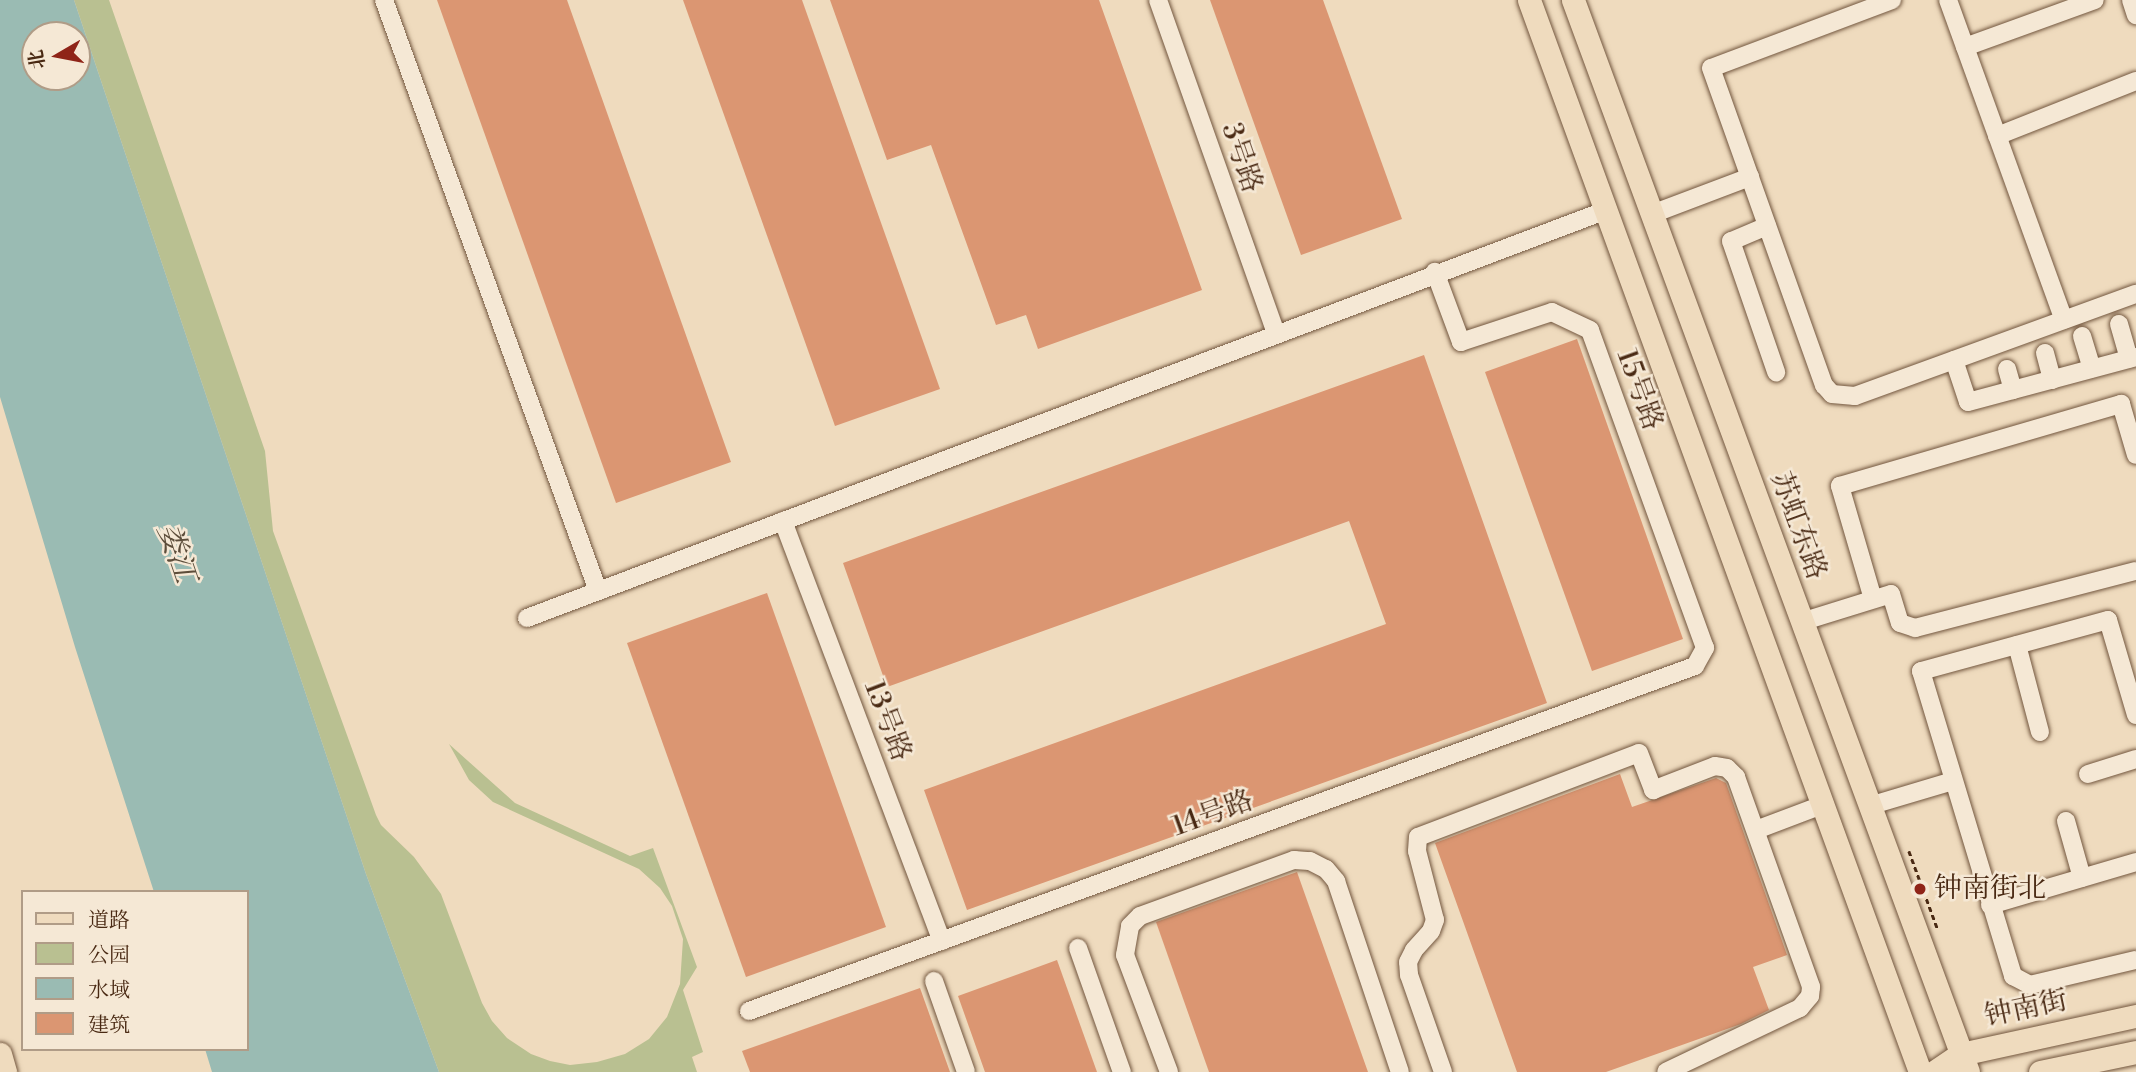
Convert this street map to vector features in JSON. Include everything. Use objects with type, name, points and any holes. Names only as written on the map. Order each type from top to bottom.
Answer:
[{"type":"main road","points":[[1528,0],[1920,1072]]},
{"type":"main road","name":"苏虹东路","points":[[1573,0],[1964,1063]]},
{"type":"main road","name":"钟南街","points":[[1934,1072],[2136,1016]]},
{"type":"main road","points":[[2040,1072],[2136,1052]]},
{"type":"main road","points":[[0,1054],[5,1072]]},
{"type":"lane","points":[[384,0],[598,591]]},
{"type":"lane","name":"3号路","points":[[1158,0],[1276,334]]},
{"type":"lane","points":[[1892,0],[1711,68],[1824,385],[1832,394],[1855,396],[2136,294]]},
{"type":"lane","points":[[1948,0],[2064,320]]},
{"type":"lane","points":[[1965,47],[2095,0]]},
{"type":"lane","points":[[2131,0],[2136,15]]},
{"type":"lane","points":[[1997,136],[2136,81]]},
{"type":"lane","points":[[1651,214],[1750,177]]},
{"type":"lane","points":[[527,618],[1436,272],[1604,211]]},
{"type":"lane","points":[[1768,226],[1731,241],[1776,372]]},
{"type":"lane","name":"15号路","points":[[1436,272],[1461,342],[1552,312],[1590,330],[1705,648],[1695,666]]},
{"type":"lane","points":[[1954,360],[1968,402],[2133,358],[2119,324]]},
{"type":"lane","points":[[2082,336],[2092,369]]},
{"type":"lane","points":[[2045,353],[2052,380]]},
{"type":"lane","points":[[2007,369],[2013,390]]},
{"type":"lane","points":[[1873,599],[1840,486],[2121,404],[2136,455]]},
{"type":"lane","name":"13号路","points":[[783,521],[942,941]]},
{"type":"lane","points":[[1801,622],[1891,594],[1900,623],[1915,628],[2136,571]]},
{"type":"lane","points":[[2136,715],[2108,620],[1921,671],[2008,966],[2022,983],[2046,983],[2136,960]]},
{"type":"lane","points":[[2017,645],[2040,732]]},
{"type":"lane","name":"14号路","points":[[749,1011],[1695,666]]},
{"type":"lane","points":[[1443,1072],[1409,975],[1408,962],[1414,950],[1431,931],[1435,920],[1417,850],[1418,837],[1639,753],[1653,790],[1715,766],[1727,768],[1736,777],[1811,987],[1810,996],[1800,1009],[1669,1072]]},
{"type":"lane","points":[[2088,774],[2136,759]]},
{"type":"lane","points":[[1868,806],[1953,781]]},
{"type":"lane","points":[[1756,830],[1822,805]]},
{"type":"lane","points":[[2066,821],[2082,878]]},
{"type":"lane","points":[[1169,1072],[1125,956],[1130,926],[1140,916],[1294,860],[1310,861],[1326,869],[1336,881],[1401,1072]]},
{"type":"lane","points":[[1990,905],[2136,862]]},
{"type":"lane","points":[[1078,948],[1122,1072]]},
{"type":"lane","points":[[934,981],[966,1072]]},
{"type":"green space","points":[[74,0],[109,0],[265,451],[273,531],[376,815],[381,825],[414,857],[441,894],[482,1003],[492,1021],[507,1038],[531,1054],[550,1061],[570,1065],[597,1062],[625,1054],[649,1039],[667,1017],[680,984],[683,939],[672,906],[660,888],[639,869],[493,802],[469,780],[449,744],[515,803],[630,856],[653,848],[697,967],[683,990],[703,1052],[692,1057],[697,1072],[439,1072],[366,874],[91,51],[91,21],[81,21]]},
{"type":"water","name":"娄江","points":[[0,0],[74,0],[81,21],[21,21],[21,91],[91,91],[91,51],[366,874],[439,1072],[212,1072],[206,1051],[248,1051],[248,890],[153,890],[75,647],[0,397]]},
{"type":"building","points":[[437,0],[567,0],[731,462],[616,503]]},
{"type":"building","points":[[683,0],[802,0],[940,389],[835,426]]},
{"type":"building","points":[[830,0],[1099,0],[1202,290],[1038,349],[1026,315],[996,325],[931,145],[887,160]]},
{"type":"building","points":[[1210,0],[1323,0],[1402,219],[1301,255]]},
{"type":"building","points":[[1577,339],[1683,639],[1592,671],[1485,372]]},
{"type":"building","points":[[1424,355],[1547,703],[967,910],[924,790],[1386,624],[1349,521],[887,687],[843,563]]},
{"type":"building","points":[[767,593],[886,927],[746,977],[627,643]]},
{"type":"building","points":[[1620,774],[1632,807],[1716,778],[1726,783],[1787,955],[1753,967],[1769,1010],[1741,1024],[1606,1072],[1517,1072],[1435,843]]},
{"type":"building","points":[[1297,872],[1368,1072],[1209,1072],[1156,922]]},
{"type":"building","points":[[1057,960],[1097,1072],[985,1072],[958,996]]},
{"type":"building","points":[[920,988],[950,1072],[750,1072],[742,1051]]},
{"type":"place","name":"钟南街北","points":[[1920,889]]}]
